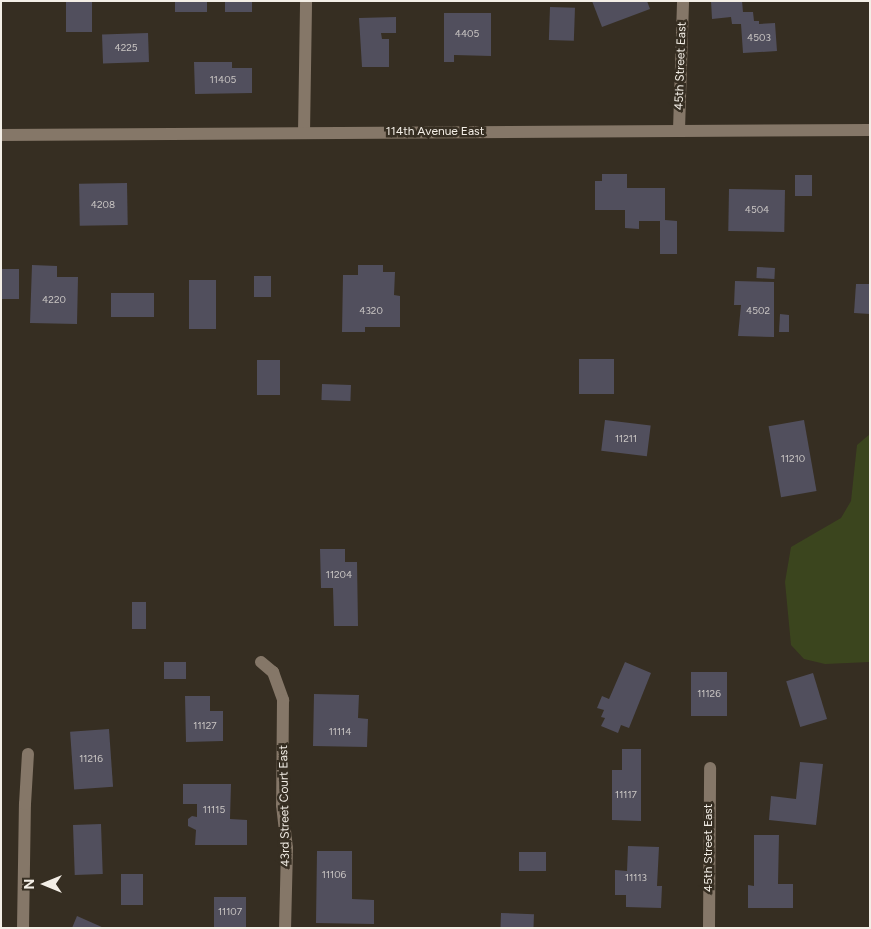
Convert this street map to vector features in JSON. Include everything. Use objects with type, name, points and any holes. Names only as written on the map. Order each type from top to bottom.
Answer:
[{"type":"street","points":[[304,133],[306,1]]},
{"type":"street","name":"45th Street East","points":[[679,130],[683,1]]},
{"type":"street","name":"114th Avenue East","points":[[1,135],[870,130]]},
{"type":"street","name":"43rd Street Court East","points":[[261,662],[273,672],[283,700],[282,805],[287,848],[285,928]]},
{"type":"street","points":[[23,928],[24,804],[28,754]]},
{"type":"street","name":"45th Street East","points":[[709,928],[710,768]]},
{"type":"green space","points":[[870,434],[870,662],[825,664],[804,659],[791,645],[785,582],[791,547],[841,518],[851,501],[857,445]]},
{"type":"building","points":[[66,1],[92,1],[92,32],[66,32]]},
{"type":"building","points":[[175,1],[207,1],[207,12],[175,12]]},
{"type":"building","points":[[225,1],[252,1],[252,12],[225,12]]},
{"type":"building","points":[[592,1],[647,1],[650,9],[602,27]]},
{"type":"building","points":[[711,1],[742,1],[743,12],[753,12],[754,21],[759,21],[759,24],[775,23],[777,51],[743,53],[741,24],[732,24],[731,17],[712,19]]},
{"type":"building","points":[[550,7],[575,8],[574,41],[549,40]]},
{"type":"building","points":[[444,13],[491,13],[491,56],[454,55],[454,62],[444,62]]},
{"type":"building","points":[[396,17],[396,33],[381,33],[382,39],[389,39],[389,67],[362,67],[359,18]]},
{"type":"building","points":[[148,33],[149,62],[103,64],[102,35]]},
{"type":"building","points":[[194,62],[232,62],[232,68],[252,68],[252,93],[195,94]]},
{"type":"building","points":[[602,174],[627,174],[627,188],[665,188],[665,220],[677,221],[677,254],[660,254],[660,221],[639,221],[639,229],[625,228],[625,210],[595,210],[595,181],[602,181]]},
{"type":"building","points":[[795,175],[812,175],[812,196],[795,196]]},
{"type":"building","points":[[127,183],[128,225],[80,226],[79,184]]},
{"type":"building","points":[[729,189],[785,190],[784,232],[728,231]]},
{"type":"building","points":[[32,265],[57,266],[57,277],[78,277],[77,324],[30,323]]},
{"type":"building","points":[[358,265],[383,265],[383,272],[395,272],[394,295],[400,296],[400,327],[365,327],[365,332],[342,332],[343,275],[358,275]]},
{"type":"building","points":[[757,267],[775,268],[774,279],[756,278]]},
{"type":"building","points":[[1,269],[19,269],[19,299],[1,299]]},
{"type":"building","points":[[254,276],[271,276],[271,297],[254,297]]},
{"type":"building","points":[[189,280],[216,280],[216,329],[189,329]]},
{"type":"building","points":[[735,281],[774,282],[774,337],[738,336],[741,305],[734,305]]},
{"type":"building","points":[[856,284],[870,284],[870,314],[854,313]]},
{"type":"building","points":[[111,293],[154,293],[154,317],[111,317]]},
{"type":"building","points":[[780,314],[789,315],[789,332],[779,332]]},
{"type":"building","points":[[579,359],[614,359],[614,394],[579,394]]},
{"type":"building","points":[[257,360],[280,360],[280,395],[257,395]]},
{"type":"building","points":[[322,384],[351,385],[350,401],[321,400]]},
{"type":"building","points":[[605,420],[651,426],[647,456],[601,451]]},
{"type":"building","points":[[804,420],[817,491],[781,497],[769,426]]},
{"type":"building","points":[[320,549],[345,549],[345,562],[357,562],[358,626],[334,626],[333,588],[321,588]]},
{"type":"building","points":[[132,602],[146,602],[146,629],[132,629]]},
{"type":"building","points":[[164,662],[186,662],[186,679],[164,679]]},
{"type":"building","points":[[625,662],[651,673],[629,728],[621,725],[618,733],[601,726],[605,718],[601,717],[604,710],[597,708],[602,696],[609,699]]},
{"type":"building","points":[[691,672],[727,672],[727,716],[691,716]]},
{"type":"building","points":[[813,673],[827,719],[800,727],[786,681]]},
{"type":"building","points":[[314,694],[359,695],[358,718],[368,719],[367,747],[313,746]]},
{"type":"building","points":[[185,696],[210,696],[210,711],[223,711],[223,741],[186,742]]},
{"type":"building","points":[[109,729],[113,787],[74,790],[70,732]]},
{"type":"building","points":[[622,749],[641,749],[641,821],[612,820],[612,770],[622,770]]},
{"type":"building","points":[[800,762],[823,764],[816,825],[769,820],[771,796],[796,799]]},
{"type":"building","points":[[183,784],[231,784],[230,819],[247,820],[247,845],[195,845],[196,830],[188,826],[188,819],[192,816],[197,817],[197,804],[183,804]]},
{"type":"building","points":[[101,824],[103,874],[75,875],[73,825]]},
{"type":"building","points":[[754,835],[779,835],[778,884],[793,884],[793,908],[748,908],[748,885],[754,886]]},
{"type":"building","points":[[628,846],[659,847],[657,886],[662,886],[661,908],[626,907],[626,895],[615,895],[615,870],[627,871]]},
{"type":"building","points":[[317,851],[352,851],[352,899],[374,900],[374,924],[316,923]]},
{"type":"building","points":[[519,852],[546,852],[546,871],[519,871]]},
{"type":"building","points":[[121,874],[143,874],[143,905],[121,905]]},
{"type":"building","points":[[214,897],[246,897],[246,928],[214,928]]},
{"type":"building","points":[[501,913],[534,914],[533,928],[500,928]]},
{"type":"building","points":[[77,916],[104,928],[72,928]]}]
